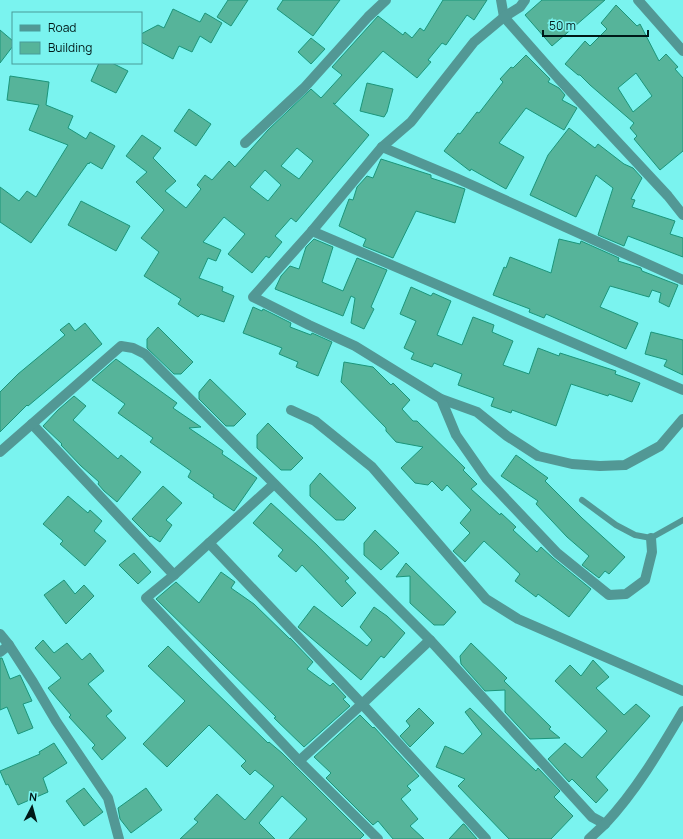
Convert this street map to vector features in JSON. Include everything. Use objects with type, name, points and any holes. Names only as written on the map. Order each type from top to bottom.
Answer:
[{"type":"street","points":[[245,143],[304,88],[368,17],[386,0]]},
{"type":"street","points":[[501,0],[504,17],[558,78],[668,196],[683,215]]},
{"type":"street","points":[[525,0],[520,7],[504,17],[474,42],[411,122],[382,146],[312,231],[253,297],[309,325],[356,346],[441,399],[478,412],[507,436],[538,456],[572,464],[600,466],[625,465],[660,446],[683,419]]},
{"type":"street","points":[[638,0],[683,51]]},
{"type":"street","points":[[382,146],[683,280]]},
{"type":"street","points":[[312,231],[683,390]]},
{"type":"street","points":[[0,452],[120,346],[133,348],[145,354],[430,640],[592,817],[605,824]]},
{"type":"street","points":[[441,399],[456,435],[486,478],[557,553],[609,595],[626,594],[645,580],[652,552],[651,538]]},
{"type":"street","points":[[291,410],[315,421],[372,468],[486,599],[518,619],[683,691]]},
{"type":"street","points":[[32,424],[174,575]]},
{"type":"street","points":[[274,484],[174,575],[146,598],[299,761],[378,839]]},
{"type":"street","points":[[209,543],[362,704],[486,839]]},
{"type":"street","points":[[0,634],[9,645],[56,721],[108,798],[119,839]]},
{"type":"street","points":[[299,761],[430,640]]},
{"type":"street","points":[[0,652],[9,645]]},
{"type":"street","points":[[589,839],[620,808],[661,749],[683,711]]},
{"type":"lane","points":[[582,500],[616,525],[635,535],[651,538],[683,520]]},
{"type":"building","points":[[228,0],[248,0],[231,26],[217,17]]},
{"type":"building","points":[[283,0],[340,0],[313,36],[277,9]]},
{"type":"building","points":[[443,0],[487,0],[474,20],[467,15],[446,45],[442,43],[428,60],[431,62],[417,78],[383,51],[335,104],[333,103],[369,135],[296,222],[291,218],[275,236],[282,242],[269,258],[266,256],[252,273],[228,254],[245,234],[224,217],[203,242],[221,250],[216,261],[208,258],[199,278],[223,287],[222,291],[234,296],[224,322],[201,314],[198,317],[178,304],[181,299],[144,276],[159,252],[141,238],[164,210],[136,182],[147,172],[126,156],[142,135],[161,148],[153,158],[176,181],[165,191],[186,208],[201,189],[197,185],[205,175],[212,180],[229,161],[235,167],[268,130],[311,89],[321,98],[342,75],[332,67],[378,16],[403,35],[405,32],[412,38],[420,28],[424,31]],"holes":[[[297,148],[313,161],[299,179],[281,166]],[[265,170],[281,185],[268,201],[250,187]]]},
{"type":"building","points":[[542,0],[605,0],[552,46],[525,15]]},
{"type":"building","points":[[616,5],[637,26],[640,24],[659,61],[666,54],[678,67],[675,69],[683,78],[683,151],[660,170],[634,139],[637,136],[630,128],[634,123],[580,75],[565,64],[585,41],[590,46],[607,29],[601,23]],"holes":[[[636,73],[652,96],[633,112],[618,88]]]},
{"type":"building","points":[[173,9],[200,22],[205,13],[222,23],[211,43],[200,36],[192,52],[179,46],[173,59],[142,43],[142,33],[158,25],[164,28]]},
{"type":"building","points":[[0,30],[12,40],[12,47],[0,63]]},
{"type":"building","points":[[311,38],[325,49],[311,64],[298,52]]},
{"type":"building","points":[[526,55],[550,79],[548,82],[559,88],[565,95],[562,100],[577,108],[564,130],[526,108],[499,143],[524,157],[506,189],[471,169],[470,171],[444,151],[458,133],[460,134],[477,112],[479,113],[503,82],[500,79],[511,67],[513,68]]},
{"type":"building","points":[[99,64],[114,64],[128,71],[116,93],[91,81]]},
{"type":"building","points":[[10,76],[49,82],[46,105],[73,116],[68,128],[86,139],[90,132],[115,146],[102,169],[90,162],[89,164],[88,163],[31,243],[0,222],[0,187],[19,201],[27,191],[36,197],[68,145],[29,130],[39,105],[7,100]]},
{"type":"building","points":[[367,83],[393,89],[387,112],[384,117],[360,111]]},
{"type":"building","points":[[189,109],[211,124],[196,146],[174,131]]},
{"type":"building","points":[[569,128],[595,148],[598,144],[624,164],[633,168],[642,178],[631,199],[635,200],[632,207],[675,221],[670,234],[683,238],[683,257],[628,236],[624,246],[598,235],[613,188],[596,175],[576,217],[530,195],[548,155]]},
{"type":"building","points":[[381,159],[431,175],[431,178],[465,189],[455,223],[416,211],[393,258],[363,246],[366,239],[339,226],[349,199],[353,200],[357,187],[367,176],[373,178]]},
{"type":"building","points":[[81,201],[130,226],[116,251],[68,225]]},
{"type":"building","points":[[314,239],[333,247],[322,282],[343,291],[357,258],[387,270],[371,307],[374,309],[364,329],[351,323],[355,298],[351,296],[343,316],[275,289],[281,276],[290,266],[299,269],[306,247]]},
{"type":"building","points":[[559,239],[580,244],[581,241],[619,258],[618,261],[641,268],[642,271],[678,285],[669,307],[659,302],[661,293],[652,290],[649,297],[610,286],[600,307],[638,323],[626,349],[546,314],[544,318],[529,312],[530,309],[493,295],[504,267],[506,268],[510,257],[551,273]]},
{"type":"building","points":[[411,287],[431,296],[433,293],[451,301],[437,335],[462,345],[473,317],[494,325],[492,332],[513,341],[503,365],[529,374],[538,348],[559,356],[560,353],[616,371],[615,374],[640,383],[632,402],[571,384],[556,426],[512,410],[511,413],[491,406],[494,398],[458,385],[462,374],[434,363],[432,367],[411,359],[414,353],[404,348],[416,321],[400,314]]},
{"type":"building","points":[[253,307],[262,311],[263,309],[291,323],[290,327],[311,335],[312,333],[332,342],[318,376],[296,367],[298,362],[279,354],[282,348],[243,333]]},
{"type":"building","points":[[69,323],[75,331],[85,323],[102,344],[28,406],[27,405],[0,432],[0,392],[18,374],[65,335],[60,330]]},
{"type":"building","points":[[158,327],[193,362],[181,374],[174,374],[147,348],[147,339]]},
{"type":"building","points":[[651,332],[683,340],[683,375],[664,366],[667,360],[645,354]]},
{"type":"building","points":[[116,359],[177,403],[173,408],[201,427],[189,428],[223,451],[222,454],[257,478],[234,511],[213,497],[214,495],[188,477],[191,471],[150,442],[153,438],[118,413],[125,404],[92,380]]},
{"type":"building","points":[[344,362],[373,367],[391,385],[393,383],[410,400],[402,409],[413,421],[417,421],[465,468],[463,470],[477,484],[471,489],[516,527],[513,530],[537,552],[541,547],[591,589],[569,617],[538,594],[536,597],[515,581],[520,574],[484,541],[465,562],[453,551],[470,533],[460,523],[471,510],[447,485],[442,491],[432,481],[428,485],[415,483],[401,468],[423,447],[396,442],[386,431],[386,428],[341,382]]},
{"type":"building","points":[[210,379],[246,414],[234,426],[226,426],[199,399],[199,392]]},
{"type":"building","points":[[74,396],[86,406],[73,420],[118,459],[121,455],[141,472],[117,502],[104,491],[98,484],[99,482],[81,466],[61,445],[62,444],[43,426]]},
{"type":"building","points":[[268,423],[303,458],[291,470],[281,470],[257,448],[257,435]]},
{"type":"building","points":[[516,455],[548,478],[545,481],[582,518],[625,557],[609,574],[605,571],[599,578],[582,565],[589,556],[567,537],[536,504],[538,501],[501,476]]},
{"type":"building","points":[[320,473],[356,508],[344,520],[336,520],[310,496],[310,485]]},
{"type":"building","points":[[163,486],[182,503],[166,520],[172,525],[160,542],[151,536],[150,537],[132,519]]},
{"type":"building","points":[[68,496],[88,513],[90,510],[102,521],[94,531],[106,541],[85,566],[60,544],[63,541],[43,524]]},
{"type":"building","points":[[271,503],[316,544],[349,578],[345,581],[356,593],[342,607],[302,565],[296,572],[278,556],[283,550],[253,523]]},
{"type":"building","points":[[375,530],[399,553],[381,570],[364,555],[364,543]]},
{"type":"building","points":[[134,553],[151,572],[138,584],[119,565]]},
{"type":"building","points":[[406,563],[456,612],[444,625],[434,625],[410,603],[410,576],[396,577]]},
{"type":"building","points":[[221,572],[235,582],[231,588],[254,604],[313,662],[307,669],[330,686],[333,683],[346,697],[343,699],[350,706],[304,747],[274,718],[276,717],[156,599],[176,582],[199,603]]},
{"type":"building","points":[[64,580],[75,594],[84,585],[94,596],[66,624],[44,595]]},
{"type":"building","points":[[314,606],[367,646],[372,640],[360,627],[374,607],[387,616],[405,633],[384,658],[381,656],[361,680],[298,627]]},
{"type":"building","points":[[43,640],[54,653],[67,643],[82,660],[90,653],[104,671],[88,684],[112,711],[106,716],[126,738],[102,760],[92,748],[95,745],[69,717],[71,715],[48,688],[61,678],[35,648]]},
{"type":"building","points":[[471,643],[507,678],[504,681],[551,727],[549,729],[560,738],[530,739],[505,712],[505,690],[485,691],[461,664],[460,656]]},
{"type":"building","points":[[168,646],[268,743],[269,742],[282,753],[364,835],[360,839],[289,839],[307,819],[282,796],[259,823],[275,839],[180,839],[198,822],[194,819],[217,794],[245,820],[274,786],[255,770],[250,775],[241,766],[246,761],[209,725],[167,767],[143,744],[185,701],[148,666]]},
{"type":"building","points":[[0,658],[2,658],[10,679],[20,675],[32,701],[23,704],[33,728],[18,734],[7,707],[0,710]]},
{"type":"building","points":[[593,660],[609,677],[596,688],[624,715],[636,704],[650,716],[596,777],[608,790],[596,803],[572,779],[569,782],[548,759],[565,743],[582,758],[607,731],[555,681],[570,665],[581,676]]},
{"type":"building","points":[[419,708],[434,723],[410,747],[400,736],[410,726],[406,721]]},
{"type":"building","points":[[470,708],[536,771],[538,768],[560,791],[554,797],[573,816],[551,839],[509,839],[458,786],[465,779],[436,767],[445,746],[463,754],[482,734],[465,712]]},
{"type":"building","points":[[360,715],[373,728],[374,727],[419,776],[407,786],[411,790],[401,799],[418,819],[410,826],[424,839],[393,839],[378,821],[373,825],[326,778],[331,773],[314,757]]},
{"type":"building","points":[[54,743],[67,763],[43,778],[48,792],[18,805],[8,784],[6,785],[0,771],[40,754],[39,752]]},
{"type":"building","points":[[84,788],[103,812],[84,826],[66,801]]},
{"type":"building","points":[[146,788],[162,810],[131,833],[120,819],[118,808]]},
{"type":"building","points":[[463,824],[477,839],[449,839]]}]
